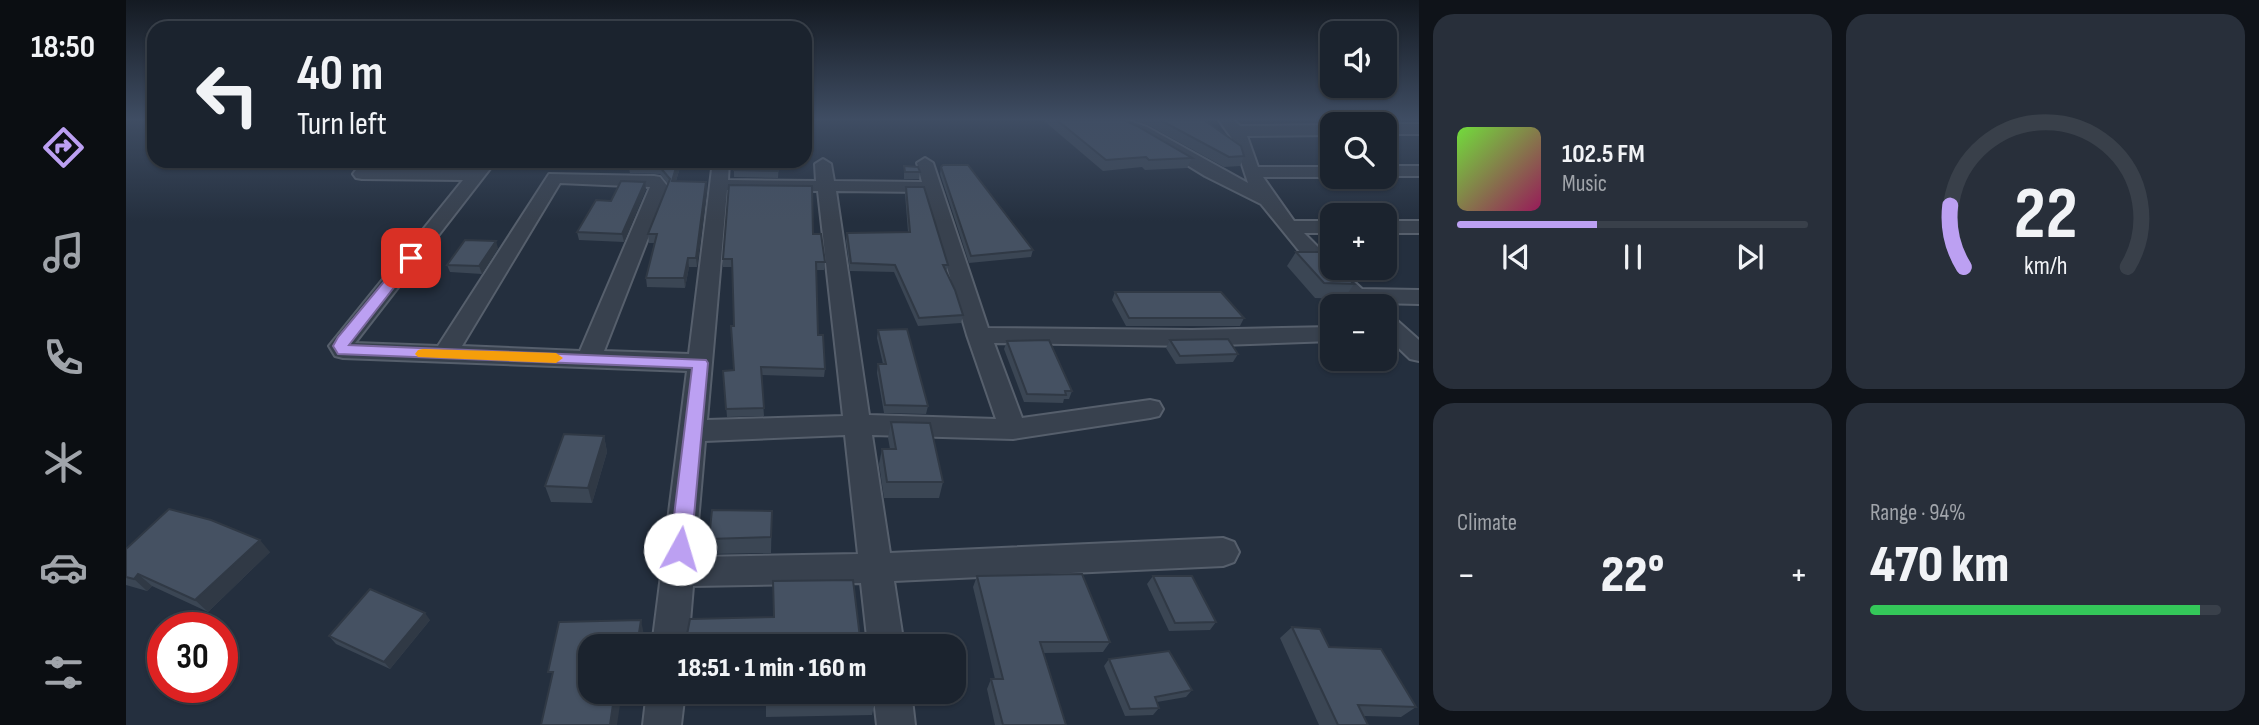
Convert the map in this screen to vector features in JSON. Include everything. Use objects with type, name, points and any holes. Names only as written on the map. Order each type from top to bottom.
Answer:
[{"type":"street","points":[[1181,154],[1269,200]]},
{"type":"street","points":[[1248,154],[1253,172],[1269,200],[1355,294]]},
{"type":"street","points":[[925,163],[979,335],[1013,429]]},
{"type":"street","points":[[362,174],[483,168]]},
{"type":"street","points":[[483,168],[341,346],[343,350],[700,363]]},
{"type":"street","points":[[445,354],[560,170],[654,181],[659,187],[589,359]]},
{"type":"street","points":[[1397,171],[1419,171]]},
{"type":"street","points":[[1253,172],[1320,172]]},
{"type":"street","points":[[671,634],[720,173],[825,175],[933,187]]},
{"type":"street","points":[[825,175],[884,634]]},
{"type":"street","points":[[1291,227],[1320,227]]},
{"type":"street","points":[[1397,227],[1419,227]]},
{"type":"street","points":[[1397,299],[1419,297]]},
{"type":"street","points":[[979,335],[1192,338],[1320,334]]},
{"type":"street","points":[[1397,335],[1419,352]]},
{"type":"street","points":[[693,431],[857,425],[1013,429],[1150,409]]},
{"type":"street","points":[[678,572],[875,568],[1223,552]]},
{"type":"street","points":[[662,725],[664,704]]},
{"type":"street","points":[[894,704],[896,725]]},
{"type":"building","points":[[1098,154],[1185,154],[1192,158],[1149,160],[1146,157],[1106,160]]},
{"type":"building","points":[[1223,154],[1244,156],[1229,157]]},
{"type":"building","points":[[968,165],[1033,250],[971,256],[941,167]]},
{"type":"building","points":[[904,166],[918,167],[920,172],[905,172]]},
{"type":"building","points":[[661,168],[676,168],[672,181],[706,182],[696,258],[688,258],[684,278],[646,278],[657,234],[648,234],[670,179]]},
{"type":"building","points":[[734,168],[778,168],[778,171]]},
{"type":"building","points":[[621,181],[645,182],[622,234],[577,232],[596,200],[611,201]]},
{"type":"building","points":[[729,185],[812,186],[813,234],[821,234],[825,262],[816,262],[818,335],[823,335],[825,369],[761,367],[764,408],[726,409],[723,371],[734,370],[731,326],[734,326],[732,259],[723,259]]},
{"type":"building","points":[[906,187],[924,187],[948,265],[943,265],[963,315],[919,318],[895,265],[851,263],[847,233],[910,232]]},
{"type":"building","points":[[465,240],[496,241],[479,266],[447,265]]},
{"type":"building","points":[[1296,252],[1320,252],[1320,279]]},
{"type":"building","points":[[1321,280],[1350,280],[1354,284],[1324,283]]},
{"type":"building","points":[[1115,292],[1221,292],[1244,318],[1129,318]]},
{"type":"building","points":[[907,329],[928,406],[885,405],[878,364],[886,364],[878,330]]},
{"type":"building","points":[[1228,339],[1238,354],[1180,356],[1170,340]]},
{"type":"building","points":[[1049,340],[1072,391],[1065,391],[1066,395],[1027,394],[1007,341]]},
{"type":"building","points":[[891,422],[930,423],[943,482],[887,482],[882,449],[896,449]]},
{"type":"building","points":[[564,434],[604,436],[588,488],[545,486]]},
{"type":"building","points":[[169,509],[211,520],[260,540],[195,600],[138,574],[134,579],[126,577],[126,549]]},
{"type":"building","points":[[712,510],[772,511],[771,537],[709,539]]},
{"type":"building","points":[[1082,574],[1110,642],[1040,642],[1066,725],[1003,725],[991,679],[1003,679],[977,576]]},
{"type":"building","points":[[1153,576],[1192,576],[1216,622],[1175,623]]},
{"type":"building","points":[[853,580],[860,634],[687,634],[690,619],[774,617],[773,581]]},
{"type":"building","points":[[370,589],[425,613],[384,662],[329,636]]},
{"type":"building","points":[[641,620],[639,634],[578,634],[578,704],[613,704],[610,725],[541,725],[553,672],[548,672],[559,622]]},
{"type":"building","points":[[1292,627],[1320,629],[1329,647],[1381,649],[1416,707],[1358,705],[1368,725],[1338,725]]},
{"type":"building","points":[[1169,651],[1192,690],[1155,697],[1159,708],[1130,709],[1109,659]]},
{"type":"slow traffic","points":[[423,354],[556,358]]},
{"type":"route","points":[[411,258],[344,341],[341,346],[343,350],[700,363],[680,549]]}]
